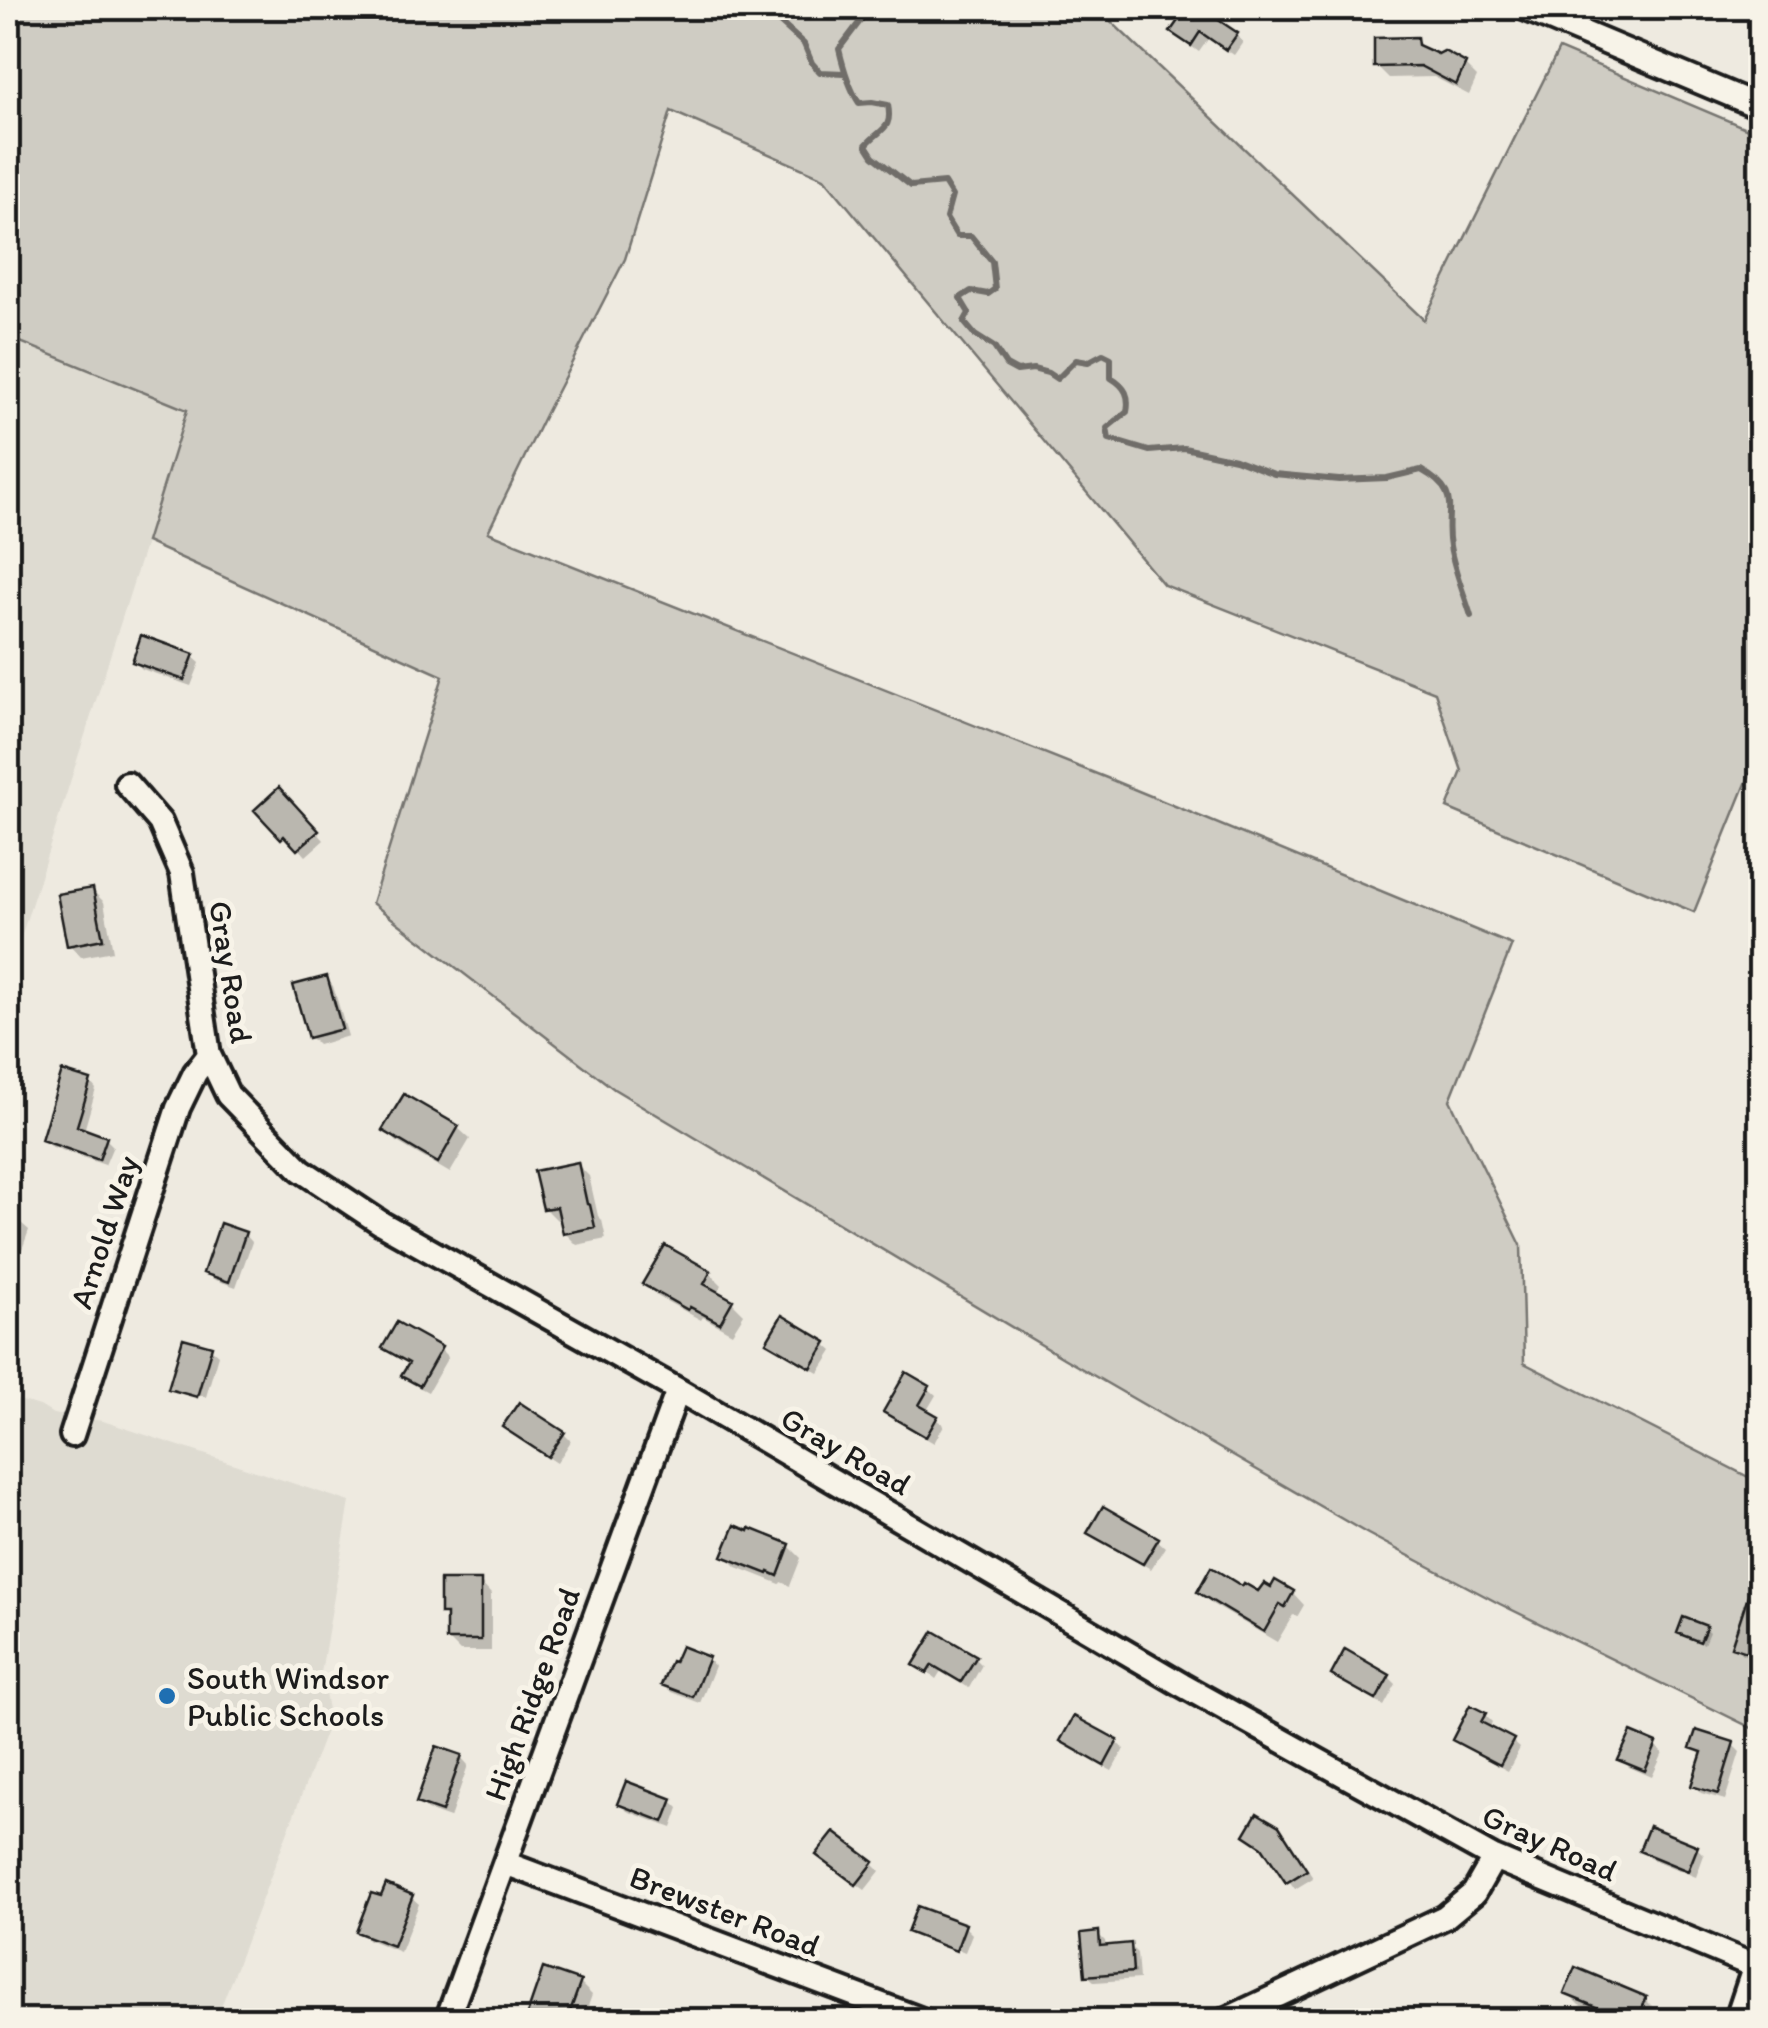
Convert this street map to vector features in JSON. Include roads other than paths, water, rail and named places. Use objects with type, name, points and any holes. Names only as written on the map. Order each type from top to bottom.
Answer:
[{"type":"main road","points":[[1741,2020],[1760,1965]]},
{"type":"street","points":[[1524,8],[1760,108]]},
{"type":"street","name":"Gray Road","points":[[127,784],[160,822],[182,872],[209,1055],[228,1096],[301,1170],[381,1222],[678,1390],[1182,1685],[1494,1858],[1760,1965]]},
{"type":"street","name":"Arnold Way","points":[[72,1435],[178,1108],[209,1055]]},
{"type":"street","name":"High Ridge Road","points":[[448,2020],[678,1390]]},
{"type":"street","points":[[1225,2020],[1445,1918],[1474,1894],[1494,1858]]},
{"type":"street","name":"Brewster Road","points":[[505,1862],[922,2020]]},
{"type":"waterway","points":[[764,8],[804,44],[820,72],[844,73]]},
{"type":"waterway","points":[[850,8],[861,20],[839,49],[847,77],[859,103],[888,105],[889,113],[887,125],[866,145],[873,156],[911,186],[944,183],[952,196],[946,218],[957,236],[971,236],[992,262],[995,289],[988,294],[971,291],[960,298],[969,313],[964,322],[975,335],[994,347],[1006,365],[1017,371],[1033,369],[1057,379],[1076,360],[1088,362],[1103,354],[1111,358],[1111,378],[1126,392],[1128,406],[1127,412],[1107,428],[1109,439],[1149,451],[1184,448],[1235,459],[1274,474],[1339,480],[1387,478],[1421,470],[1447,495],[1450,546],[1471,616]]},
{"type":"place","name":"South Windsor Public Schools","points":[[167,1696]]}]
